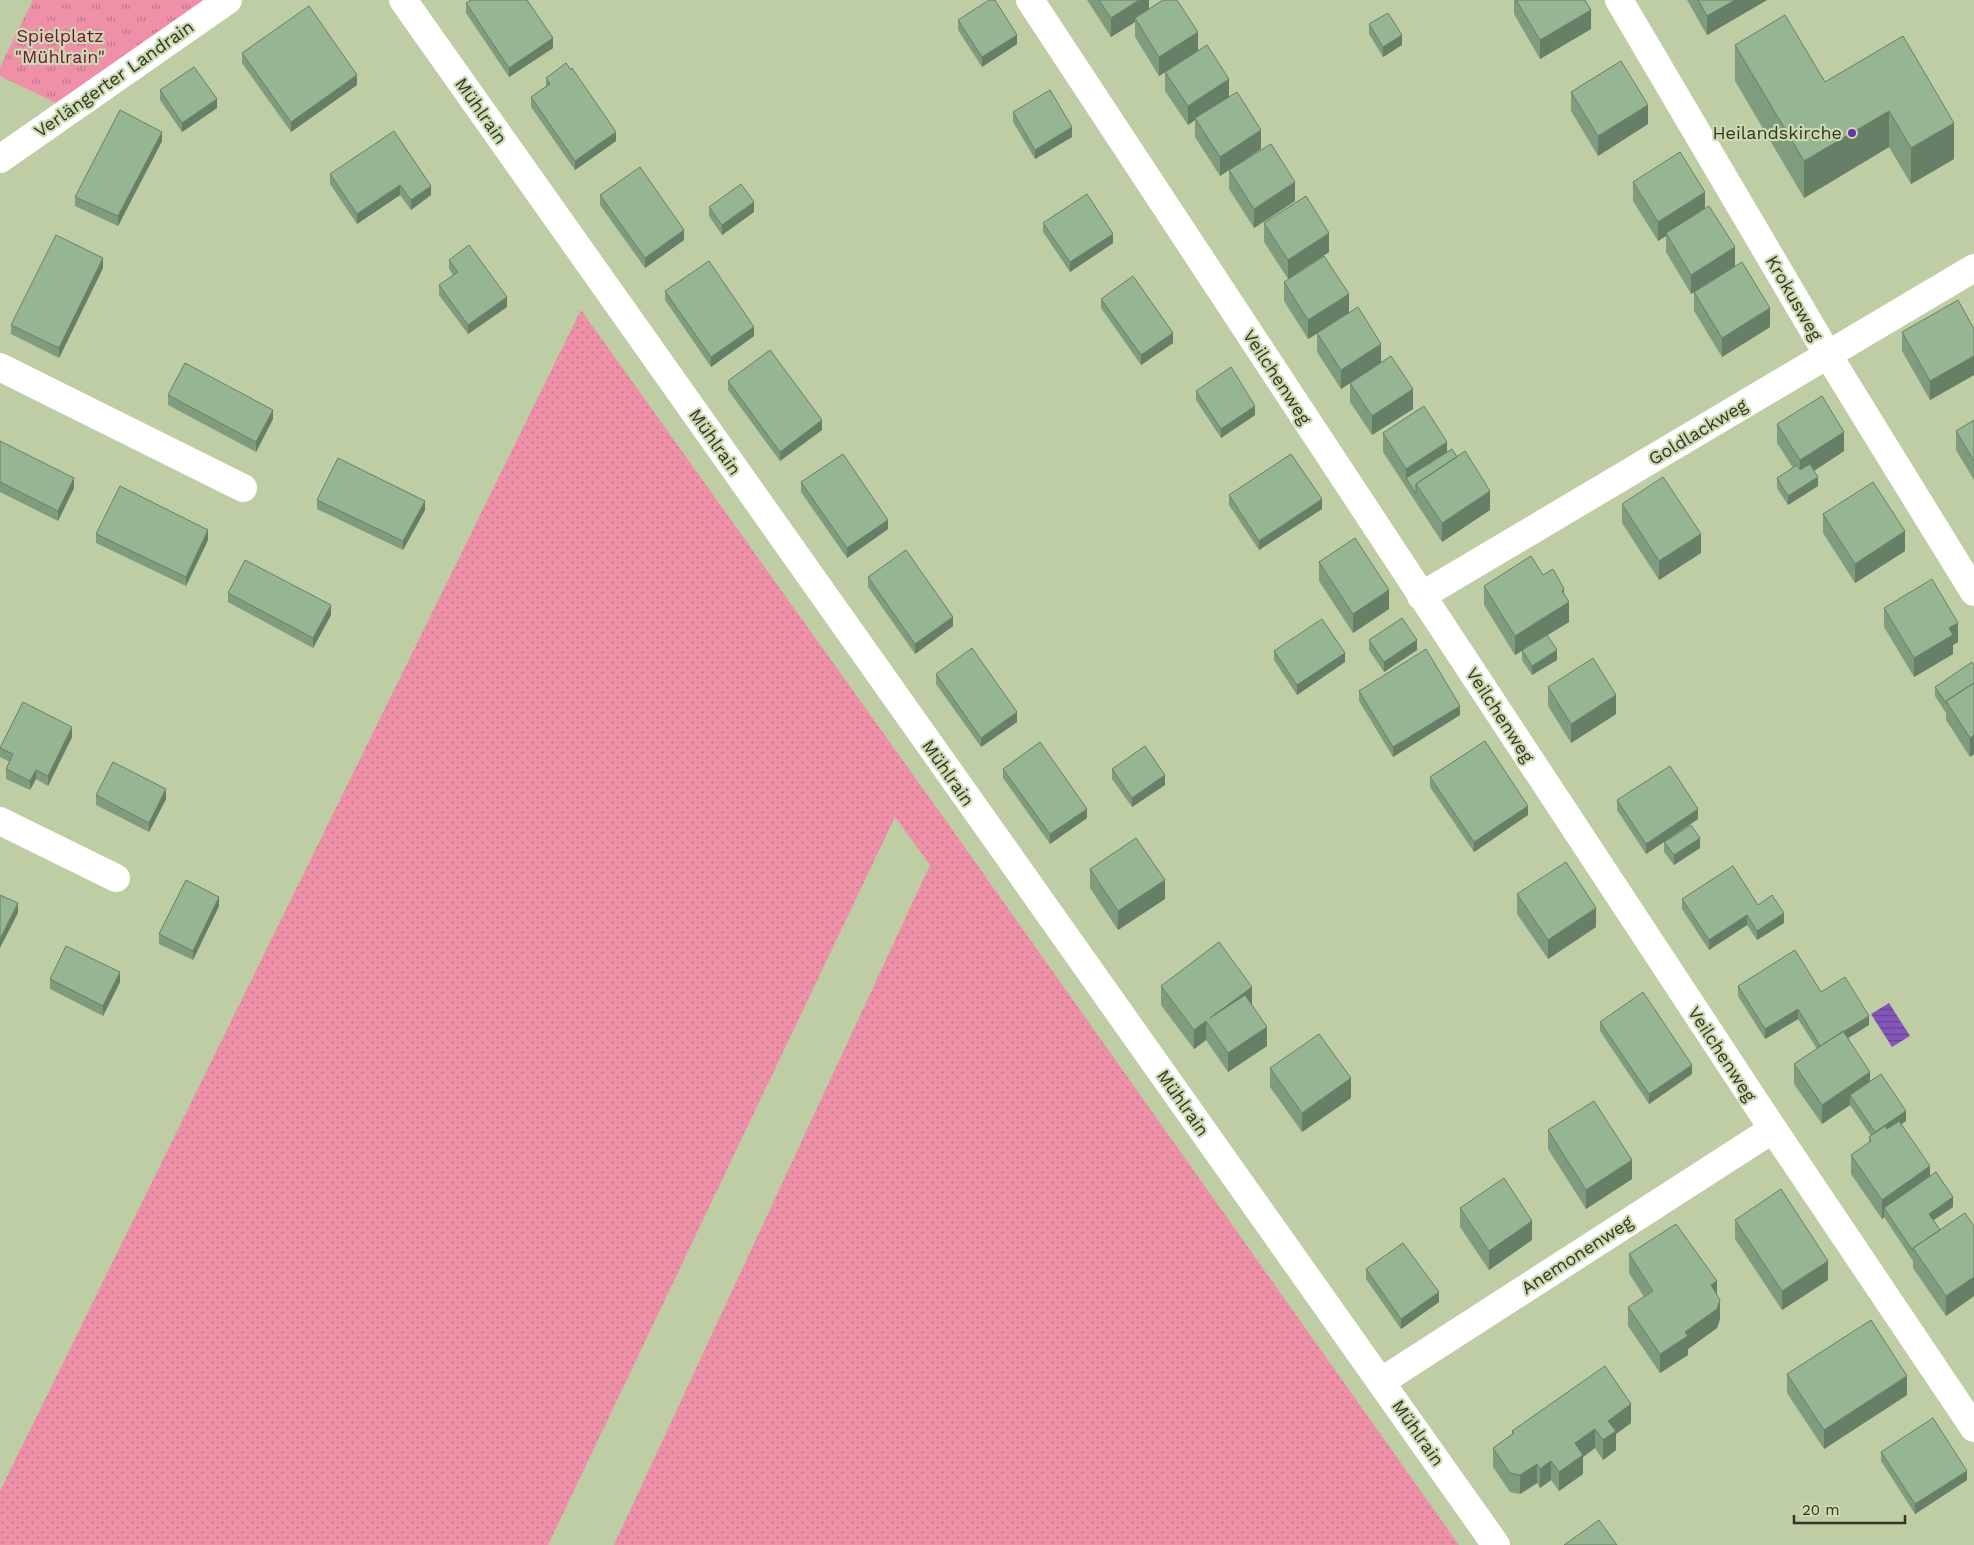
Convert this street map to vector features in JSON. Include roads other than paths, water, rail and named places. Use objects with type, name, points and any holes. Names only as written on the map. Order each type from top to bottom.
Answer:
[{"type":"street","name":"Verlängerter Landrain","points":[[0,159],[228,0]]},
{"type":"street","name":"Mühlrain","points":[[403,0],[969,802],[1382,1381],[1496,1545]]},
{"type":"street","name":"Veilchenweg","points":[[1030,0],[1772,1130],[1974,1428]]},
{"type":"street","name":"Krokusweg","points":[[1619,0],[1828,355],[1974,592]]},
{"type":"street","name":"Goldlackweg","points":[[1421,596],[1974,268]]},
{"type":"street","points":[[0,367],[243,488]]},
{"type":"street","points":[[0,821],[116,878]]},
{"type":"street","name":"Anemonenweg","points":[[1382,1381],[1772,1130]]},
{"type":"place","name":"Heilandskirche","points":[[1852,133]]},
{"type":"park label","name":"Spielplatz \"Mühlrain\"","points":[[60,46]]}]
